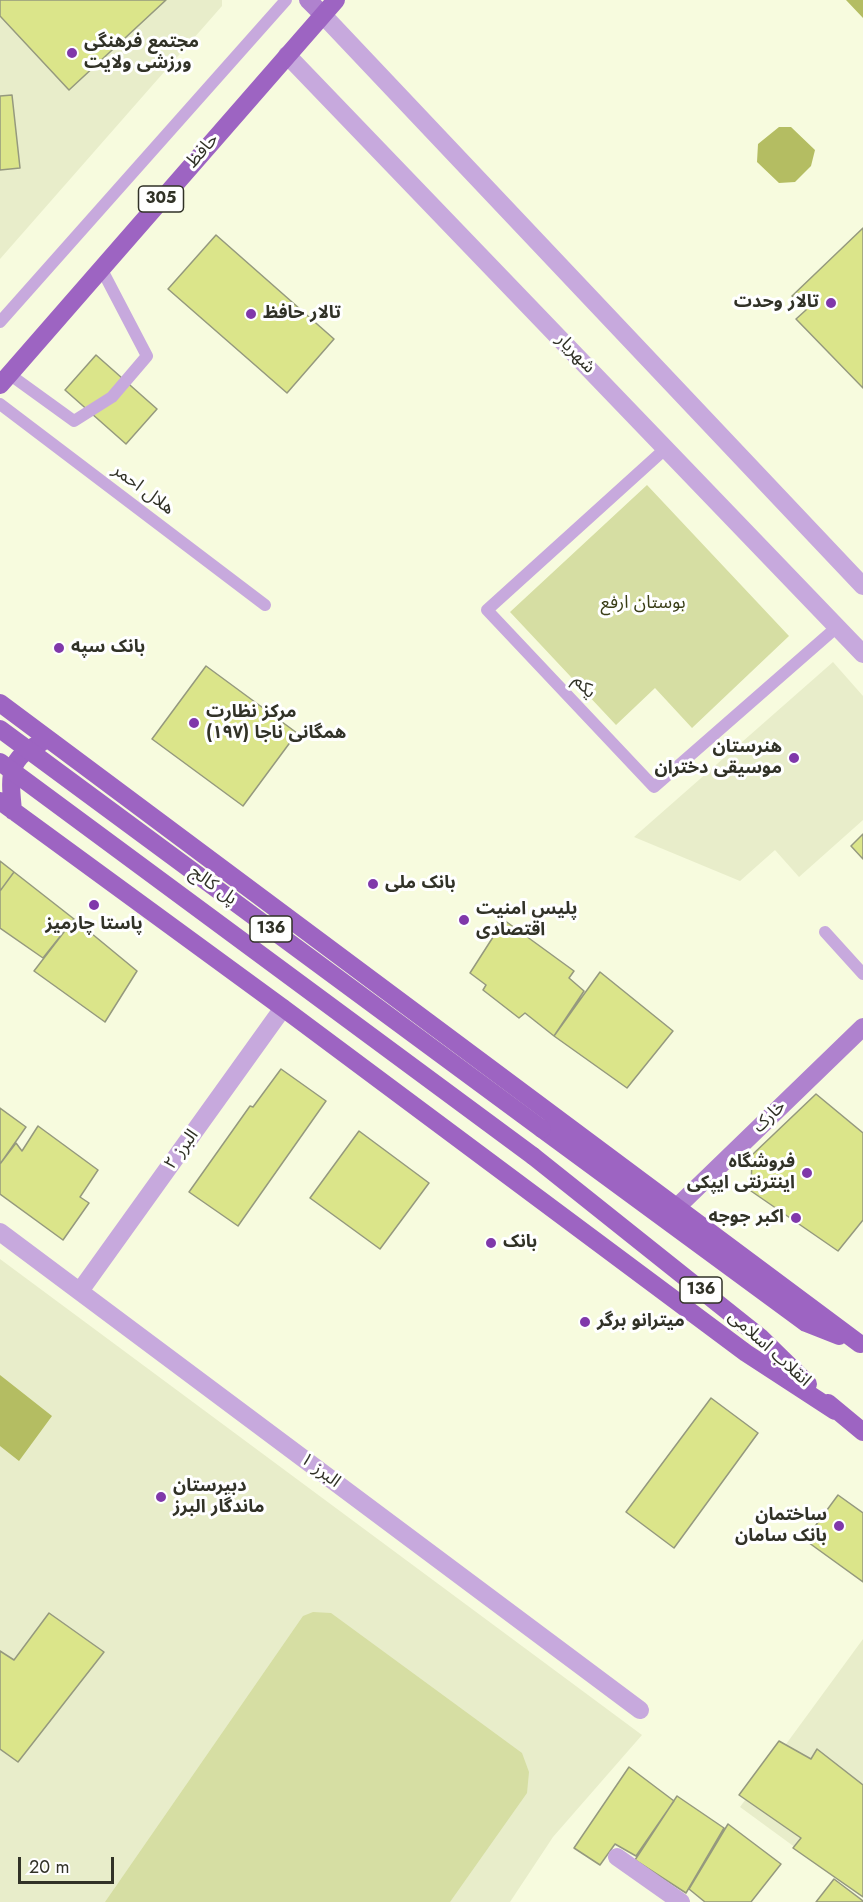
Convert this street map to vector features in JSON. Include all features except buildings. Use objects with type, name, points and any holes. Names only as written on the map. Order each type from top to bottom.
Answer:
[{"type":"main road","name":"حافظ","points":[[4,380],[336,0]]},
{"type":"main road","points":[[0,703],[862,1346]]},
{"type":"main road","name":"پل کالج","points":[[0,729],[542,1129]]},
{"type":"main road","points":[[49,740],[26,749],[16,761],[10,777],[7,806],[283,1008],[746,1353],[835,1411]]},
{"type":"main road","name":"پل کالج","points":[[0,762],[533,1156]]},
{"type":"main road","name":"انقلاب اسلامی","points":[[542,1129],[806,1323],[862,1346]]},
{"type":"main road","name":"انقلاب اسلامی","points":[[533,1156],[760,1337],[835,1411],[863,1432]]},
{"type":"street","points":[[308,0],[863,586]]},
{"type":"street","name":"شهریار","points":[[287,55],[863,654]]},
{"type":"street","name":"البرز ۲","points":[[80,1291],[283,1008]]},
{"type":"street","name":"خارک","points":[[677,1207],[863,1027]]},
{"type":"street","name":"البرز ۱","points":[[0,1232],[640,1710]]},
{"type":"street","points":[[617,1857],[681,1902]]},
{"type":"lane","points":[[0,322],[286,0]]},
{"type":"lane","points":[[4,380],[74,421],[112,397],[147,356],[101,268]]},
{"type":"lane","name":"هلال احمر","points":[[0,404],[265,605]]},
{"type":"lane","name":"یکم","points":[[665,449],[487,610],[654,787],[837,627]]},
{"type":"lane","points":[[825,932],[863,974]]},
{"type":"shaded area","points":[[0,0],[222,0],[222,6],[0,259]]},
{"type":"shaded area","points":[[846,0],[863,0],[863,18]]},
{"type":"shaded area","points":[[779,127],[791,127],[815,150],[811,166],[795,182],[779,183],[757,162],[758,144]]},
{"type":"shaded area","name":"هنرستان موسیقی دختران","points":[[833,662],[863,696],[863,820],[799,877],[775,850],[740,881],[634,837]]},
{"type":"shaded area","name":"دبیرستان ماندگار البرز","points":[[0,1259],[642,1735],[553,1837],[510,1902],[0,1902]]},
{"type":"shaded area","points":[[0,1375],[52,1416],[19,1461],[0,1446]]},
{"type":"shaded area","points":[[863,1639],[863,1897],[740,1807]]},
{"type":"green space","name":"بوستان ارفع","points":[[647,485],[789,636],[692,728],[655,688],[616,725],[510,612]]},
{"type":"green space","points":[[313,1612],[331,1613],[522,1753],[529,1772],[527,1793],[450,1902],[105,1902],[303,1616]]},
{"type":"place","name":"مجتمع فرهنگی ورزشی ولایت","points":[[72,53]]},
{"type":"place","name":"تالار وحدت","points":[[831,303]]},
{"type":"place","name":"تالار حافظ","points":[[251,314]]},
{"type":"place","name":"بانک سپه","points":[[59,648]]},
{"type":"place","name":"مرکز نظارت همگانی ناجا (۱۹۷)","points":[[194,723]]},
{"type":"place","name":"هنرستان موسیقی دختران","points":[[794,758]]},
{"type":"place","name":"بانک ملی","points":[[373,884]]},
{"type":"place","name":"پاستا چارمیز","points":[[94,905]]},
{"type":"place","name":"پلیس امنیت اقتصادی","points":[[464,920]]},
{"type":"place","name":"فروشگاه اینترنتی ایپکی","points":[[807,1173]]},
{"type":"place","name":"اکبر جوجه","points":[[796,1218]]},
{"type":"place","name":"بانک","points":[[491,1243]]},
{"type":"place","name":"میترانو برگر","points":[[585,1322]]},
{"type":"place","name":"دبیرستان ماندگار البرز","points":[[161,1497]]},
{"type":"place","name":"ساختمان بانک سامان","points":[[839,1526]]}]
